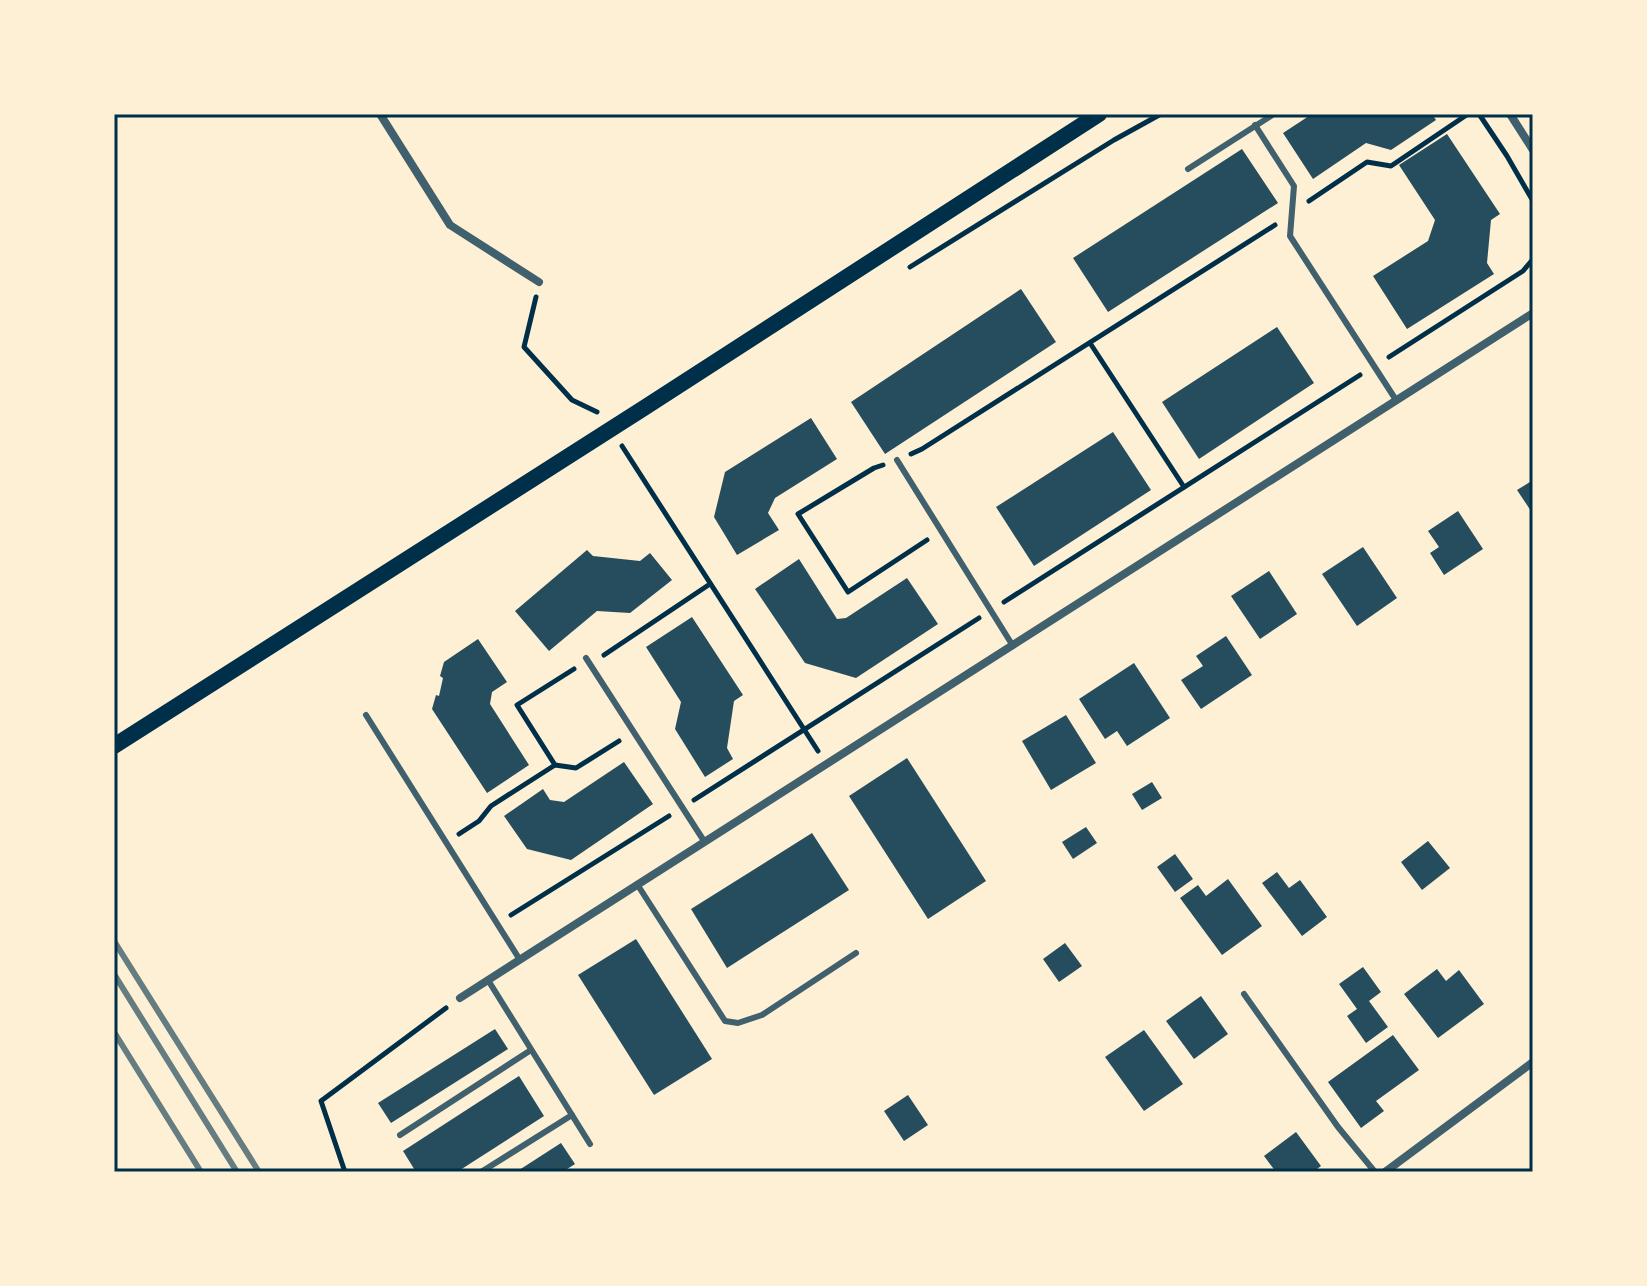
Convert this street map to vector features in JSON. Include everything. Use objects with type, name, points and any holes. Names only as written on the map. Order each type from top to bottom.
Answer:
[{"type":"main road","points":[[114,746],[1099,114]]},
{"type":"street","points":[[380,114],[450,225],[539,282]]},
{"type":"street","points":[[1510,114],[1532,146]]},
{"type":"street","points":[[460,998],[1533,313]]},
{"type":"street","points":[[1385,1172],[1533,1062]]},
{"type":"lane","points":[[1188,169],[1274,114]]},
{"type":"lane","points":[[1255,125],[1294,186],[1290,236],[1396,400]]},
{"type":"lane","points":[[897,460],[1013,646]]},
{"type":"lane","points":[[588,661],[704,841]]},
{"type":"lane","points":[[366,715],[520,960]]},
{"type":"lane","points":[[637,884],[725,1021],[738,1023],[762,1015],[856,953]]},
{"type":"lane","points":[[488,980],[590,1144]]},
{"type":"lane","points":[[1244,994],[1338,1127],[1375,1172]]},
{"type":"lane","points":[[400,1135],[531,1050]]},
{"type":"lane","points":[[481,1172],[572,1115]]},
{"type":"path","points":[[942,531],[848,592],[798,514],[874,468],[922,449],[1367,162],[1391,166],[1468,114]]},
{"type":"path","points":[[1479,114],[1533,201]]},
{"type":"path","points":[[497,924],[1523,271],[1533,259]]},
{"type":"path","points":[[539,282],[524,347],[572,400],[598,413],[610,429],[827,765]]},
{"type":"path","points":[[1090,343],[1184,487]]},
{"type":"path","points":[[555,765],[517,705],[710,584]]},
{"type":"path","points":[[446,843],[479,821],[491,806],[555,765],[576,768],[634,732]]},
{"type":"path","points":[[345,1172],[321,1101],[460,998]]},
{"type":"building","points":[[1312,114],[1432,114],[1436,120],[1391,150],[1366,143],[1313,179],[1283,133]]},
{"type":"building","points":[[1447,134],[1500,214],[1491,220],[1487,263],[1494,274],[1407,329],[1373,276],[1428,241],[1435,220],[1399,165]]},
{"type":"building","points":[[1242,149],[1278,203],[1108,312],[1073,258]]},
{"type":"building","points":[[1021,289],[1056,342],[885,454],[851,402]]},
{"type":"building","points":[[1277,327],[1314,383],[1199,459],[1162,402]]},
{"type":"building","points":[[811,418],[837,459],[775,498],[768,513],[779,530],[737,555],[714,517],[725,472]]},
{"type":"building","points":[[1113,432],[1151,490],[1034,566],[996,507]]},
{"type":"building","points":[[1533,480],[1533,514],[1517,490]]},
{"type":"building","points":[[1458,511],[1483,549],[1444,575],[1430,553],[1439,547],[1428,531]]},
{"type":"building","points":[[1363,547],[1397,598],[1357,626],[1322,574]]},
{"type":"building","points":[[587,550],[593,556],[640,561],[650,553],[672,580],[630,613],[597,611],[549,651],[515,611]]},
{"type":"building","points":[[799,559],[837,619],[846,618],[907,578],[938,624],[856,678],[805,663],[755,589]]},
{"type":"building","points":[[1269,571],[1297,614],[1260,639],[1231,596]]},
{"type":"building","points":[[692,617],[743,695],[734,701],[727,748],[733,759],[705,777],[675,729],[681,702],[646,647]]},
{"type":"building","points":[[1226,636],[1252,675],[1201,709],[1181,680],[1203,666],[1196,656]]},
{"type":"building","points":[[478,639],[507,682],[492,692],[490,704],[529,765],[487,793],[432,709],[436,695],[439,696],[444,662]]},
{"type":"building","points":[[1134,663],[1170,718],[1127,746],[1117,731],[1105,739],[1079,699]]},
{"type":"building","points":[[1066,715],[1096,763],[1051,790],[1022,741]]},
{"type":"building","points":[[907,758],[986,881],[928,919],[849,796]]},
{"type":"building","points":[[624,762],[653,804],[571,860],[527,849],[504,816],[543,789],[550,800],[564,802]]},
{"type":"building","points":[[1152,782],[1162,798],[1142,810],[1132,794]]},
{"type":"building","points":[[1086,827],[1097,843],[1073,859],[1062,842]]},
{"type":"building","points":[[812,833],[849,890],[727,968],[691,909]]},
{"type":"building","points":[[1428,841],[1450,868],[1422,890],[1401,862]]},
{"type":"building","points":[[1175,854],[1193,879],[1175,892],[1157,867]]},
{"type":"building","points":[[1277,872],[1289,888],[1300,880],[1327,917],[1302,936],[1262,883]]},
{"type":"building","points":[[1228,879],[1262,926],[1222,955],[1180,898],[1198,885],[1206,896]]},
{"type":"building","points":[[636,939],[712,1059],[654,1095],[578,975]]},
{"type":"building","points":[[1065,943],[1082,966],[1059,982],[1043,959]]},
{"type":"building","points":[[1363,967],[1381,992],[1369,1001],[1388,1027],[1366,1043],[1347,1016],[1357,1009],[1339,984]]},
{"type":"building","points":[[1437,969],[1446,981],[1459,970],[1484,1004],[1438,1038],[1404,994]]},
{"type":"building","points":[[1201,996],[1228,1034],[1194,1059],[1166,1021]]},
{"type":"building","points":[[495,1029],[508,1049],[391,1123],[378,1103]]},
{"type":"building","points":[[1144,1030],[1183,1084],[1144,1111],[1105,1057]]},
{"type":"building","points":[[1393,1035],[1419,1070],[1376,1101],[1384,1111],[1361,1128],[1328,1082]]},
{"type":"building","points":[[519,1076],[544,1116],[457,1172],[416,1172],[403,1151]]},
{"type":"building","points":[[908,1095],[928,1125],[904,1141],[884,1111]]},
{"type":"building","points":[[1296,1132],[1321,1166],[1313,1172],[1276,1172],[1264,1156]]},
{"type":"building","points":[[561,1143],[575,1164],[564,1171],[516,1172]]},
{"type":"railway","points":[[114,941],[259,1172]]},
{"type":"railway","points":[[114,974],[237,1172]]},
{"type":"railway","points":[[114,1032],[201,1172]]}]
